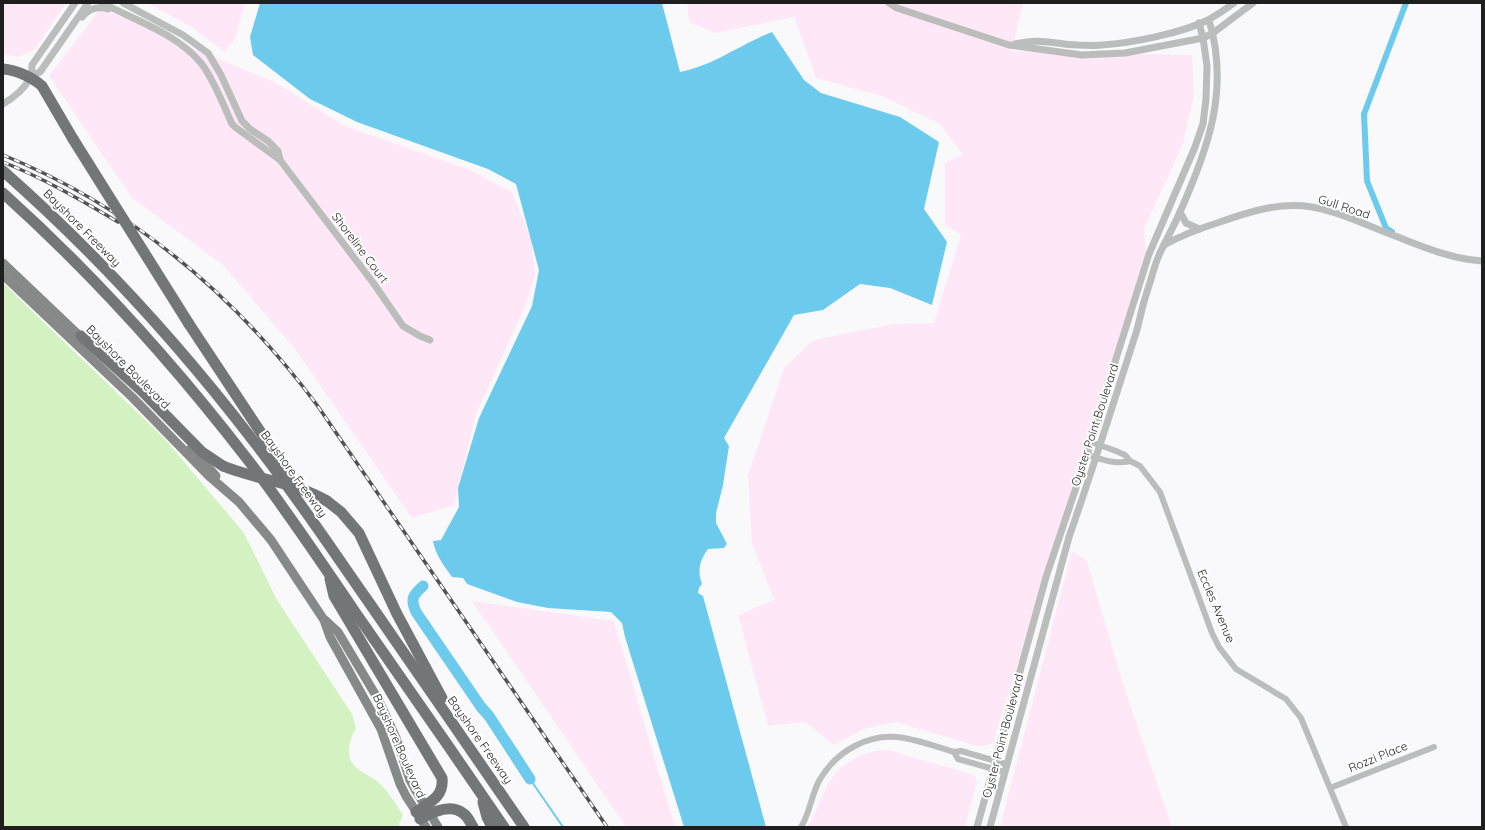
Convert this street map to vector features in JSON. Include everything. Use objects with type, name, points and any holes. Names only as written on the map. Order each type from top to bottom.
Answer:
[{"type":"highway","points":[[3,69],[31,77],[42,86],[73,139],[189,324],[281,463],[292,482],[302,506]]},
{"type":"highway","name":"Bayshore Freeway","points":[[3,171],[35,200],[100,264],[171,341],[243,427],[302,506],[524,827]]},
{"type":"highway","points":[[3,193],[93,280],[143,334],[181,377],[259,475],[504,827]]},
{"type":"highway","points":[[80,336],[142,391],[202,452],[223,466],[245,474],[301,489],[327,501],[348,519],[364,542],[392,603],[459,733]]},
{"type":"highway","points":[[329,574],[334,596],[442,778],[443,784],[439,796],[423,815]]},
{"type":"highway","points":[[481,793],[486,817],[492,827]]},
{"type":"highway","points":[[423,815],[445,809],[457,810],[467,817],[473,827]]},
{"type":"main road","name":"Bayshore Boulevard","points":[[3,264],[80,336],[168,423],[213,472],[271,540],[324,620],[338,632],[385,712],[396,738],[423,815],[438,827]]},
{"type":"main road","name":"Bayshore Boulevard","points":[[3,275],[133,398],[205,472],[231,494]]},
{"type":"street","points":[[64,18],[68,3]]},
{"type":"street","points":[[31,77],[32,65],[75,3]]},
{"type":"street","points":[[3,104],[20,91],[31,77],[40,72],[88,3]]},
{"type":"street","name":"Shoreline Court","points":[[102,3],[166,35],[191,52],[210,76],[232,124],[280,160],[374,284],[403,326],[430,340]]},
{"type":"street","name":"Shoreline Court","points":[[122,3],[183,35],[208,54],[221,75],[242,121],[278,152],[280,160]]},
{"type":"street","points":[[126,3],[133,8]]},
{"type":"street","points":[[889,3],[897,8],[1009,45],[1082,55],[1125,53],[1203,38],[1213,34],[1253,3]]},
{"type":"street","points":[[1009,45],[1034,40],[1074,45],[1098,45],[1142,39],[1199,24],[1209,20],[1234,3]]},
{"type":"street","points":[[63,40],[67,37],[85,13],[91,9],[104,7],[123,14]]},
{"type":"street","name":"Oyster Point Boulevard","points":[[990,827],[1062,560],[1137,328],[1146,294],[1159,256],[1180,212],[1208,142],[1215,110],[1218,69],[1213,34],[1209,20]]},
{"type":"street","name":"Oyster Point Boulevard","points":[[977,827],[1044,584],[1087,455],[1109,380],[1153,244],[1193,154],[1203,124],[1207,84],[1203,38],[1199,24]]},
{"type":"street","points":[[1098,45],[1098,54]]},
{"type":"street","name":"Gull Road","points":[[1153,244],[1164,245],[1200,229],[1258,209],[1284,205],[1311,207],[1335,213],[1450,257],[1482,261]]},
{"type":"street","points":[[1180,212],[1186,223],[1200,229]]},
{"type":"street","name":"Eccles Avenue","points":[[1091,442],[1125,455],[1130,461],[1140,466],[1160,492],[1219,647],[1236,669],[1286,699],[1301,718],[1346,827]]},
{"type":"street","points":[[1087,455],[1113,462],[1121,463],[1130,461]]},
{"type":"street","points":[[801,827],[809,813],[818,783],[826,770],[836,758],[860,743],[879,738],[902,737],[954,752],[961,751],[1006,764]]},
{"type":"street","name":"Rozzi Place","points":[[1330,788],[1434,747]]},
{"type":"street","points":[[954,752],[958,759],[1004,772]]},
{"type":"shaded area","points":[[3,3],[66,3],[34,50],[18,57],[3,54]]},
{"type":"shaded area","points":[[148,3],[245,3],[235,39],[224,52],[193,28]]},
{"type":"shaded area","points":[[687,3],[1023,3],[1012,51],[1192,55],[1194,96],[1183,144],[1144,229],[1146,252],[993,743],[980,747],[896,722],[864,729],[834,745],[805,722],[768,726],[738,615],[774,600],[752,543],[748,475],[784,368],[813,340],[894,324],[934,323],[961,235],[945,225],[945,163],[963,155],[940,124],[882,96],[816,78],[794,17],[715,33],[689,22]]},
{"type":"shaded area","points":[[101,8],[276,83],[345,126],[470,170],[512,192],[531,239],[535,274],[526,304],[476,414],[454,505],[412,518],[295,349],[223,265],[132,198],[49,76]]},
{"type":"shaded area","points":[[1072,551],[1085,559],[1088,565],[1124,687],[1172,827],[1000,827]]},
{"type":"shaded area","points":[[472,601],[614,621],[675,827],[626,827]]},
{"type":"shaded area","points":[[888,750],[974,775],[977,782],[965,827],[806,827],[811,822],[827,785],[841,767],[859,756],[875,751]]},
{"type":"green space","points":[[3,283],[164,438],[244,533],[277,600],[352,714],[356,728],[349,745],[349,756],[351,761],[359,770],[378,782],[389,795],[403,815],[399,823],[400,827],[3,827]]},
{"type":"water","points":[[260,3],[662,3],[680,72],[704,65],[772,32],[804,80],[821,93],[900,117],[939,142],[924,209],[947,242],[932,305],[890,288],[860,284],[823,310],[794,315],[724,438],[729,446],[723,485],[716,513],[716,523],[727,544],[724,548],[708,549],[705,553],[700,565],[700,579],[702,584],[698,593],[703,596],[766,827],[684,827],[625,637],[622,623],[611,612],[548,608],[517,602],[467,584],[463,578],[452,577],[440,560],[433,541],[441,540],[459,507],[458,488],[479,418],[532,306],[539,270],[516,184],[488,169],[357,122],[310,99],[253,55],[250,37]]},
{"type":"waterway","points":[[1392,232],[1386,228],[1367,181],[1364,114],[1406,3]]},
{"type":"waterway","points":[[423,586],[417,592],[413,600],[416,612],[481,707],[489,716],[530,779]]},
{"type":"waterway","points":[[530,779],[563,827]]},
{"type":"railway","points":[[3,155],[50,176],[95,201],[138,228],[178,258],[215,291],[251,327],[285,365],[317,405],[607,827]]},
{"type":"railway","points":[[3,162],[47,182],[118,222]]}]
